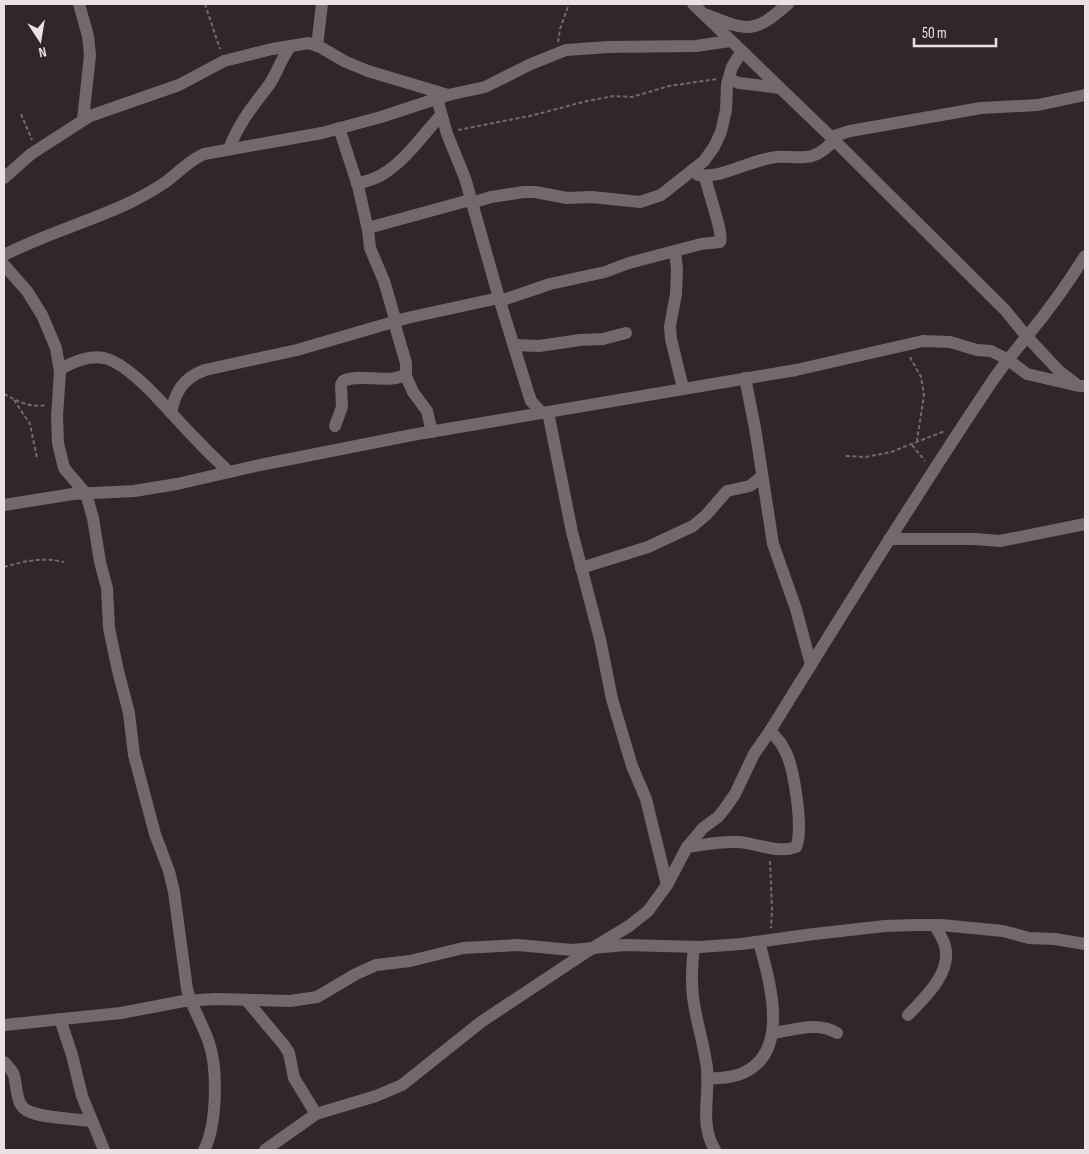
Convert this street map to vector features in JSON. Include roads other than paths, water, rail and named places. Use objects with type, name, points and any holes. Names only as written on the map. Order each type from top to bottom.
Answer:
[{"type":"street","points":[[79,4],[88,36],[90,55],[83,120]]},
{"type":"street","points":[[317,46],[322,4]]},
{"type":"street","points":[[692,4],[832,138],[1005,310],[1059,371],[1083,388]]},
{"type":"street","points":[[703,14],[748,28],[762,23],[788,4]]},
{"type":"street","points":[[4,254],[28,243],[71,228],[131,201],[165,182],[195,158],[204,154],[322,133],[381,117],[442,97],[485,87],[566,50],[608,47],[696,46],[730,41]]},
{"type":"street","points":[[4,178],[35,152],[83,120],[111,108],[179,85],[224,61],[251,54],[309,44],[317,46],[368,71],[442,97]]},
{"type":"street","points":[[229,149],[232,138],[246,114],[271,81],[290,47]]},
{"type":"street","points":[[368,228],[471,201],[524,192],[535,192],[566,198],[592,197],[640,202],[661,195],[704,161],[714,147],[726,110],[732,67],[742,51]]},
{"type":"street","points":[[729,78],[740,83],[780,88]]},
{"type":"street","points":[[689,174],[712,176],[776,157],[796,158],[813,156],[826,149],[832,138],[850,130],[981,108],[1038,105],[1085,95]]},
{"type":"street","points":[[442,97],[441,115],[465,178],[489,258],[499,300],[531,401],[545,413],[581,568],[600,639],[617,718],[632,766],[646,799],[667,885]]},
{"type":"street","points":[[358,184],[382,175],[390,169],[407,154],[441,115]]},
{"type":"street","points":[[339,128],[358,184],[368,228],[370,248],[384,281],[406,363],[405,374],[427,411],[432,432]]},
{"type":"street","points":[[172,413],[179,389],[187,378],[196,373],[222,365],[298,350],[395,322],[499,300],[550,284],[605,272],[629,263],[701,244],[722,241],[705,176]]},
{"type":"street","points":[[675,252],[676,294],[670,326],[671,339],[683,388]]},
{"type":"street","points":[[265,1150],[316,1114],[394,1090],[481,1022],[629,926],[648,911],[667,885],[686,847],[703,828],[718,817],[735,794],[754,754],[962,426],[1007,359],[1069,282],[1085,256]]},
{"type":"street","points":[[4,265],[27,291],[42,315],[56,348],[60,369],[58,443],[64,468],[86,494],[98,538],[100,562],[107,588],[109,628],[129,713],[134,754],[155,834],[173,887],[187,989],[209,1044],[214,1065],[215,1104],[212,1128],[204,1150]]},
{"type":"street","points":[[514,345],[546,345],[603,339],[626,333]]},
{"type":"street","points":[[4,506],[64,496],[134,491],[177,484],[432,432],[796,370],[930,341],[950,342],[977,350],[991,351],[1007,359],[1027,374],[1083,388]]},
{"type":"street","points":[[60,369],[79,360],[92,357],[105,358],[118,364],[136,377],[229,472]]},
{"type":"street","points":[[335,426],[342,407],[341,385],[343,380],[358,377],[399,378],[405,374]]},
{"type":"street","points":[[745,378],[755,428],[773,544],[796,609],[810,665]]},
{"type":"street","points":[[581,568],[648,547],[693,526],[706,515],[727,491],[750,486],[762,476]]},
{"type":"street","points":[[889,539],[974,539],[1000,541],[1085,524]]},
{"type":"street","points":[[686,847],[736,842],[791,849],[796,847],[799,841],[800,828],[789,760],[785,749],[770,730]]},
{"type":"street","points":[[908,1015],[935,985],[945,964],[946,952],[944,943],[934,925]]},
{"type":"street","points":[[4,1025],[120,1013],[190,1000],[290,1001],[317,997],[346,979],[376,965],[410,961],[463,948],[518,945],[572,950],[625,945],[694,947],[765,941],[885,926],[934,925],[1003,931],[1029,938],[1055,939],[1085,944]]},
{"type":"street","points":[[707,1079],[744,1073],[752,1068],[770,1045],[773,1033],[773,1005],[765,941]]},
{"type":"street","points":[[694,947],[693,995],[706,1056],[706,1126],[709,1140],[715,1150]]},
{"type":"street","points":[[247,1000],[284,1045],[290,1058],[294,1078],[316,1114]]},
{"type":"street","points":[[60,1019],[72,1055],[82,1096],[104,1150]]},
{"type":"street","points":[[773,1033],[817,1026],[837,1033]]},
{"type":"street","points":[[4,1062],[12,1069],[15,1075],[18,1100],[24,1109],[40,1115],[92,1121]]}]
